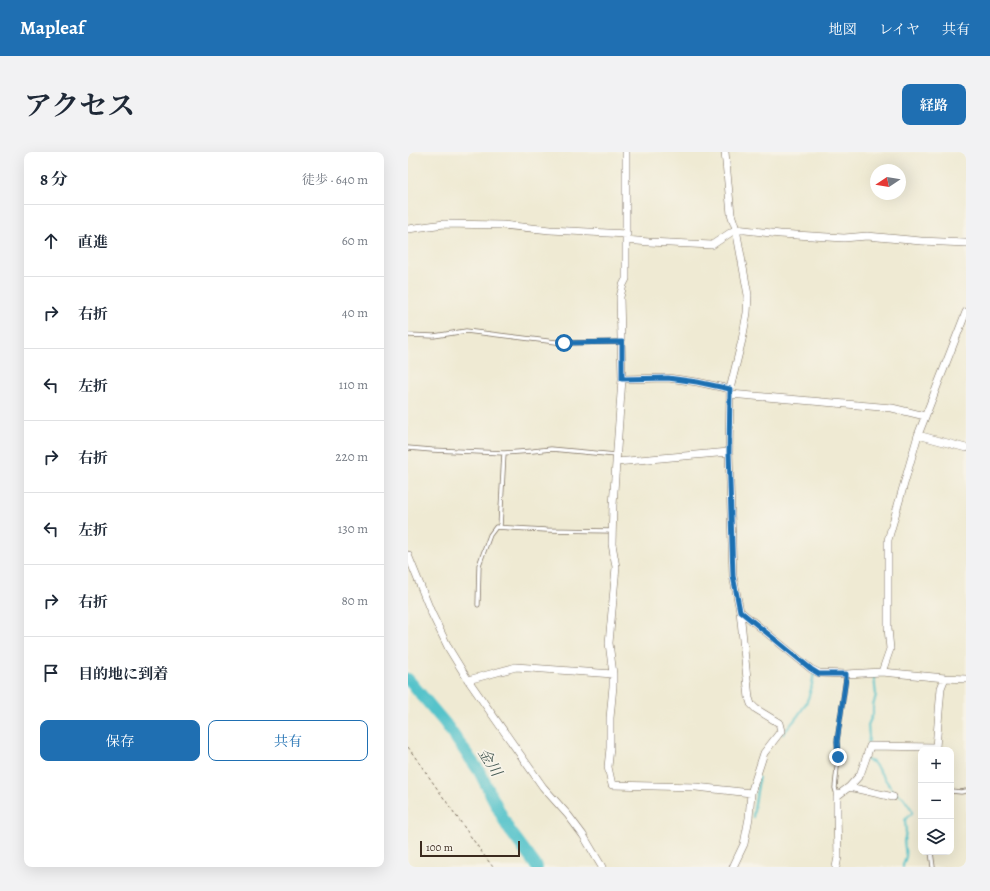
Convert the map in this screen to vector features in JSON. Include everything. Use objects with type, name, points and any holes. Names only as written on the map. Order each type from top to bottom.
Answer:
[{"type":"street","points":[[626,152],[626,279],[620,297],[622,379],[612,531],[612,544],[616,567],[609,643],[613,686],[608,767],[612,785],[696,787],[751,793]]},
{"type":"street","points":[[725,152],[731,214],[736,229],[748,295],[747,313],[742,340],[730,392],[729,452],[733,576],[740,611],[749,698],[751,704],[756,710],[779,723],[781,732],[764,752],[751,793],[749,818],[744,844],[733,867]]},
{"type":"street","points":[[408,229],[444,224],[502,225],[626,237],[649,242],[712,245],[736,229],[780,234],[844,238],[867,236],[966,243]]},
{"type":"street","points":[[882,672],[890,649],[888,628],[888,540],[918,435],[966,312]]},
{"type":"street","points":[[622,379],[668,378],[697,382],[730,392],[892,408],[925,416]]},
{"type":"street","points":[[918,435],[966,448]]},
{"type":"street","points":[[616,459],[729,452]]},
{"type":"street","points":[[408,555],[431,612],[449,649],[468,680],[543,787],[568,815],[583,835],[602,867]]},
{"type":"street","points":[[740,611],[819,674],[882,672],[966,679]]},
{"type":"street","points":[[468,680],[516,667],[613,674]]},
{"type":"street","points":[[936,747],[941,688],[945,678]]},
{"type":"street","points":[[836,867],[838,857],[837,796],[849,787],[860,775],[870,746],[918,747]]},
{"type":"street","points":[[849,787],[893,797]]},
{"type":"lane","points":[[408,335],[434,336],[466,331],[564,343],[622,342]]},
{"type":"lane","points":[[408,448],[504,453],[551,449],[616,459]]},
{"type":"lane","points":[[500,527],[504,453]]},
{"type":"lane","points":[[478,605],[479,565],[490,536],[496,528],[612,531]]},
{"type":"lane","points":[[837,796],[835,788],[838,757],[837,741],[846,674]]},
{"type":"lane","points":[[954,791],[966,791]]},
{"type":"lane","points":[[931,855],[933,867]]},
{"type":"path","points":[[408,747],[493,867]]},
{"type":"waterway","points":[[783,734],[807,702],[814,672]]},
{"type":"waterway","points":[[868,745],[868,725],[873,714],[873,706],[876,695],[874,677]]},
{"type":"waterway","name":"金川","points":[[408,679],[445,723],[479,771],[508,828],[537,867]]},
{"type":"waterway","points":[[866,760],[873,762],[894,792],[903,797],[912,810],[912,814],[905,820],[906,833],[904,841],[906,857],[903,867]]},
{"type":"waterway","points":[[753,817],[759,778]]},
{"type":"route","points":[[564,343],[622,342],[622,379],[668,378],[730,389],[729,452],[733,576],[740,611],[819,674],[846,674],[837,741],[838,757]]}]
